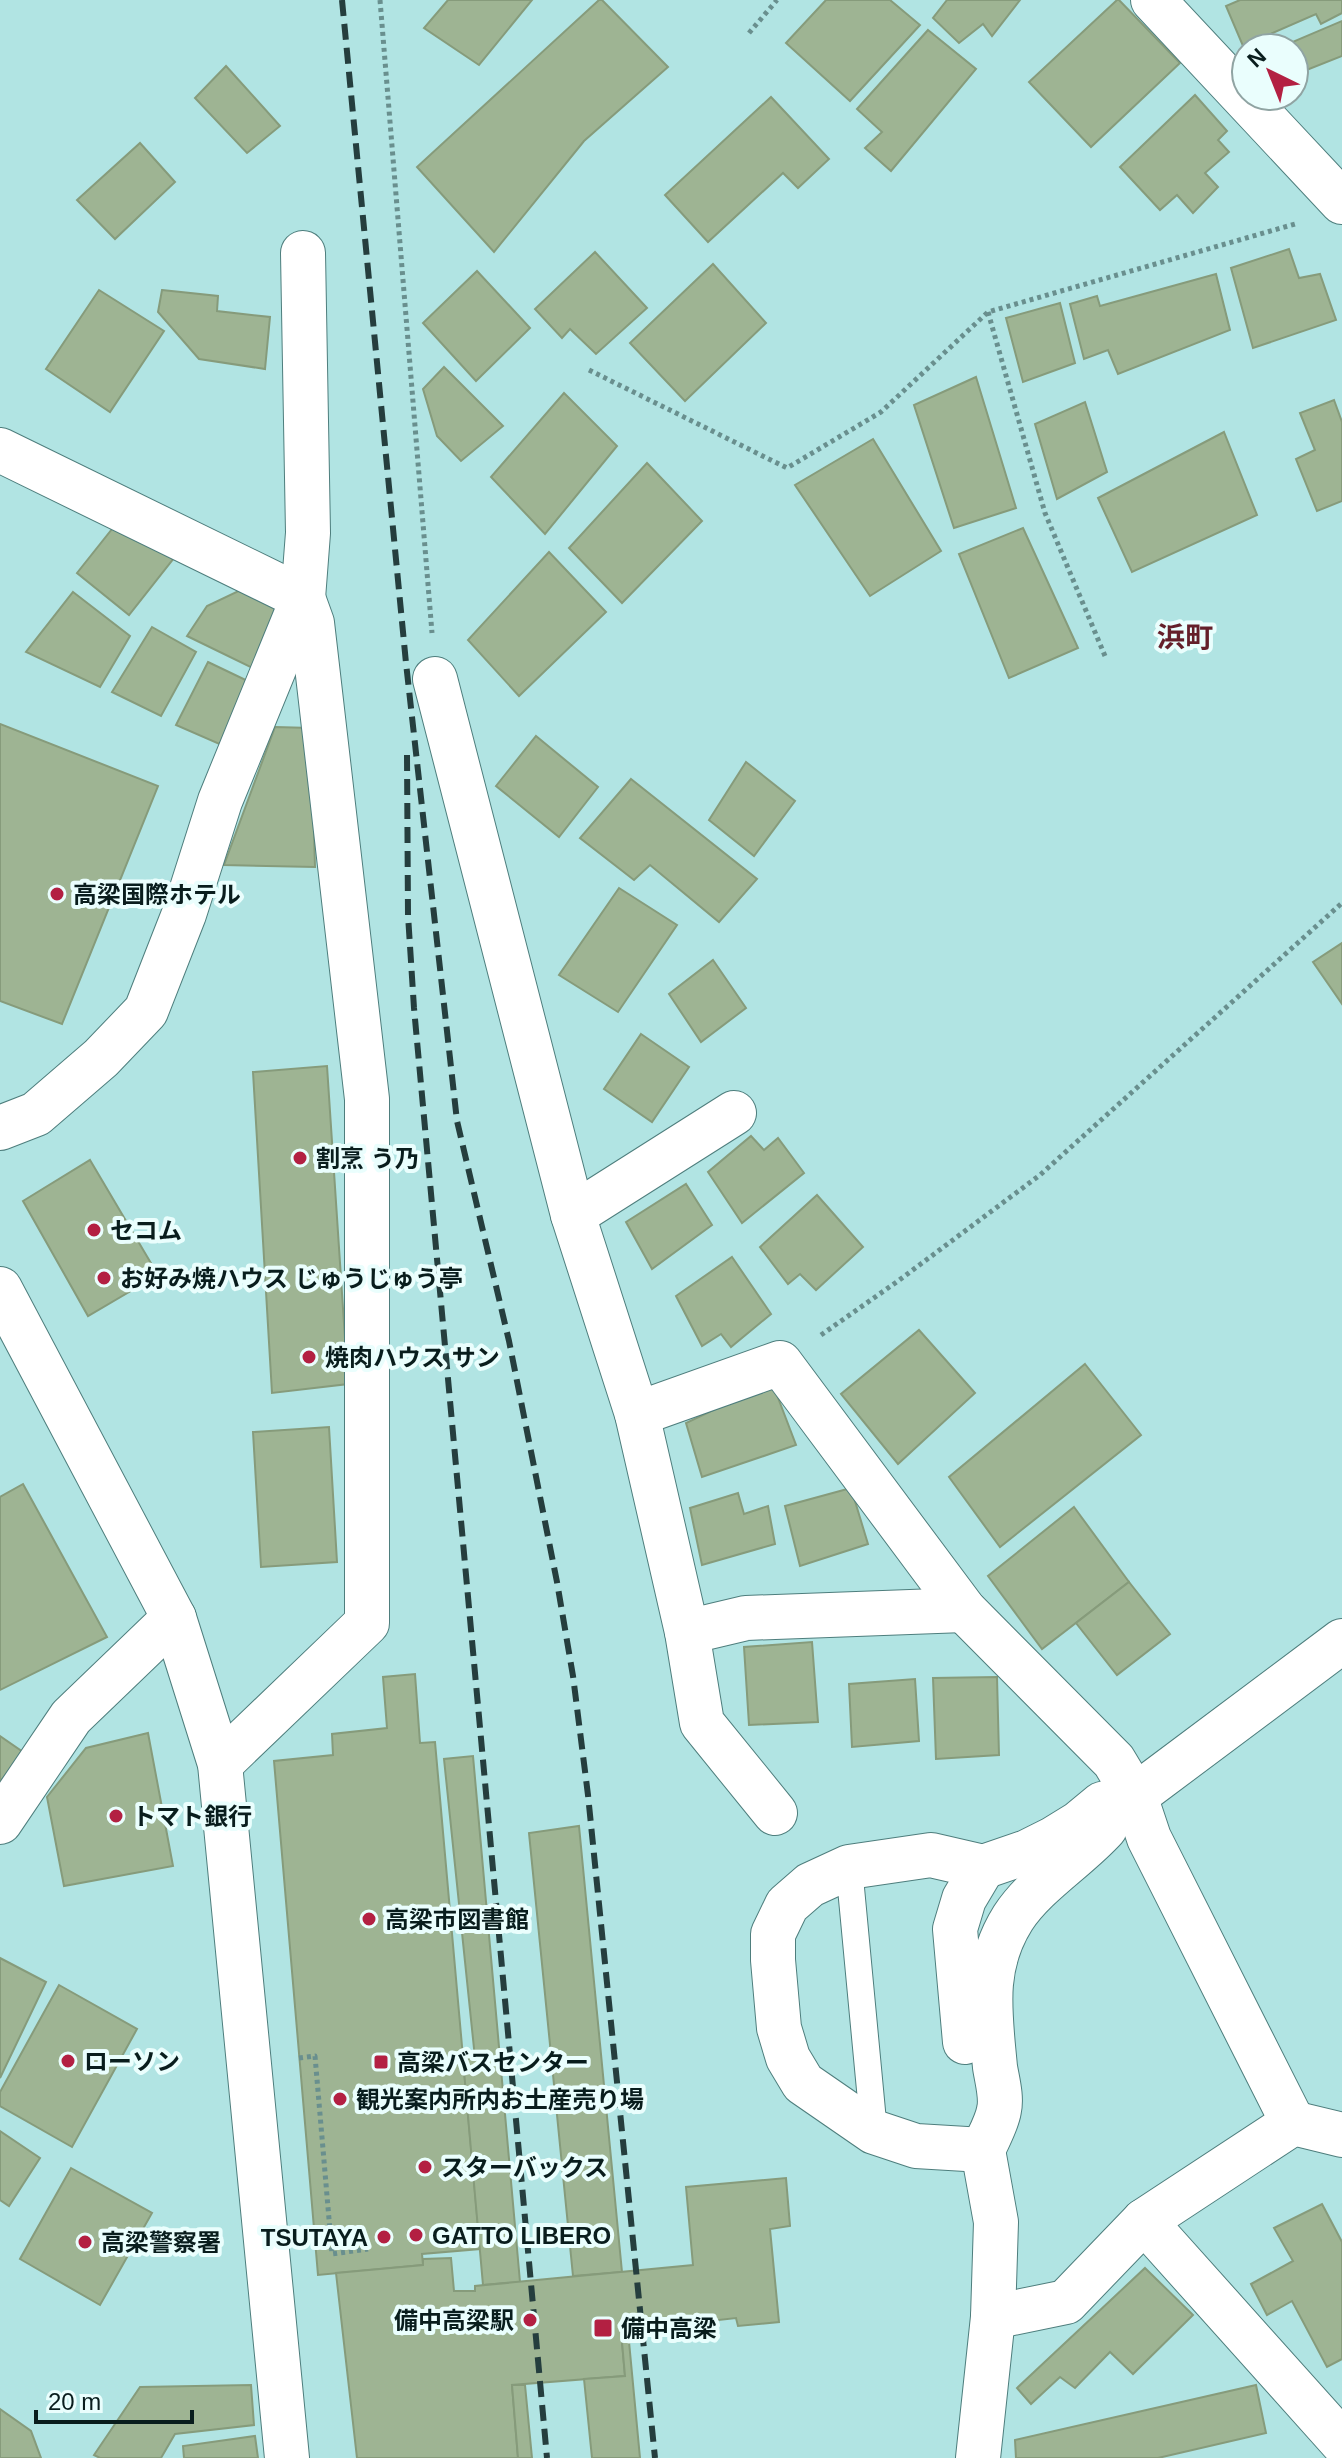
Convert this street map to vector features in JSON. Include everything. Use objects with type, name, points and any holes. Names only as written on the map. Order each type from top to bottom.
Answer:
[{"type":"street","points":[[1153,0],[1342,202]]},
{"type":"street","points":[[0,1128],[36,1114],[101,1058],[146,1011],[184,914],[220,801],[303,598],[308,533],[303,253]]},
{"type":"street","points":[[0,450],[303,598],[312,623],[367,1099],[367,1623],[220,1764]]},
{"type":"street","points":[[435,679],[573,1215],[637,1414],[687,1632],[702,1723],[775,1813]]},
{"type":"street","points":[[573,1215],[734,1113]]},
{"type":"street","points":[[0,1289],[174,1618],[220,1764],[287,2458]]},
{"type":"street","points":[[637,1414],[780,1363],[964,1610],[1114,1761],[1135,1796],[1149,1838],[1293,2123]]},
{"type":"street","points":[[687,1632],[746,1618],[964,1610]]},
{"type":"street","points":[[0,1822],[71,1717],[174,1618]]},
{"type":"street","points":[[983,2150],[1000,2109],[989,2006],[993,1959],[1015,1915],[1039,1889],[1090,1845],[1135,1796],[1342,1641]]},
{"type":"street","points":[[983,2150],[916,2146],[874,2132],[803,2083],[788,2058],[779,2028],[773,1934],[787,1905],[810,1885],[849,1867],[931,1855],[983,1867],[1027,1852],[1053,1839],[1102,1804],[1135,1796]]},
{"type":"street","points":[[978,2458],[993,2317],[996,2222],[971,2097],[955,1929],[964,1899],[983,1867]]},
{"type":"street","points":[[993,2317],[1066,2302],[1144,2221],[1293,2123],[1342,2135]]},
{"type":"street","points":[[1144,2221],[1342,2442]]},
{"type":"lane","points":[[849,1867],[874,2132]]},
{"type":"path","points":[[380,0],[435,679]]},
{"type":"path","points":[[749,33],[777,0]]},
{"type":"path","points":[[589,370],[787,468],[881,412],[988,312],[1298,224]]},
{"type":"path","points":[[988,312],[1045,513],[1105,656]]},
{"type":"path","points":[[780,1363],[898,1281],[1040,1175],[1342,903]]},
{"type":"path","points":[[299,2058],[315,2056],[332,2254],[368,2249]]},
{"type":"building","points":[[448,0],[532,0],[479,65],[424,28]]},
{"type":"building","points":[[599,0],[668,67],[584,141],[494,252],[417,167]]},
{"type":"building","points":[[826,0],[890,0],[920,25],[850,101],[786,43]]},
{"type":"building","points":[[947,0],[1020,0],[992,36],[983,24],[959,43],[933,18]]},
{"type":"building","points":[[1117,0],[1180,63],[1091,147],[1029,82]]},
{"type":"building","points":[[1240,0],[1342,0],[1342,13],[1321,24],[1316,14],[1275,32],[1237,32],[1226,6]]},
{"type":"building","points":[[1342,21],[1342,56],[1310,69],[1310,35]]},
{"type":"building","points":[[928,30],[976,69],[891,171],[865,148],[882,132],[857,109]]},
{"type":"building","points":[[226,66],[280,126],[247,153],[195,98]]},
{"type":"building","points":[[1195,95],[1227,131],[1218,140],[1229,152],[1205,173],[1218,187],[1193,213],[1177,195],[1160,210],[1120,167]]},
{"type":"building","points":[[771,97],[829,159],[798,188],[783,173],[708,242],[665,195]]},
{"type":"building","points":[[140,143],[175,182],[115,239],[77,200]]},
{"type":"building","points":[[1289,249],[1299,278],[1320,274],[1336,320],[1253,348],[1231,268]]},
{"type":"building","points":[[595,252],[647,308],[596,354],[570,329],[562,338],[535,309]]},
{"type":"building","points":[[713,264],[766,323],[685,401],[630,343]]},
{"type":"building","points":[[477,271],[530,328],[476,381],[423,323]]},
{"type":"building","points":[[1216,274],[1230,330],[1118,374],[1108,350],[1084,359],[1070,304],[1097,296],[1100,306]]},
{"type":"building","points":[[99,290],[164,331],[110,412],[46,369]]},
{"type":"building","points":[[162,290],[218,296],[217,311],[270,317],[265,369],[199,359],[158,312]]},
{"type":"building","points":[[1060,303],[1075,363],[1023,382],[1006,318]]},
{"type":"building","points":[[444,367],[503,426],[461,461],[437,436],[423,389]]},
{"type":"building","points":[[976,377],[1016,508],[954,528],[914,405]]},
{"type":"building","points":[[564,393],[617,446],[545,534],[491,477]]},
{"type":"building","points":[[1334,400],[1342,422],[1342,501],[1317,511],[1296,459],[1315,450],[1300,413]]},
{"type":"building","points":[[1085,402],[1107,472],[1057,499],[1035,424]]},
{"type":"building","points":[[1224,432],[1257,515],[1132,572],[1098,498]]},
{"type":"building","points":[[873,439],[941,551],[870,596],[795,485]]},
{"type":"building","points":[[647,463],[702,521],[622,603],[569,548]]},
{"type":"building","points":[[124,514],[185,544],[129,615],[77,573]]},
{"type":"building","points":[[1023,528],[1078,648],[1009,678],[959,554]]},
{"type":"building","points":[[549,552],[606,612],[519,696],[468,640]]},
{"type":"building","points":[[251,585],[288,604],[257,670],[187,636],[207,606]]},
{"type":"building","points":[[73,592],[130,636],[100,687],[26,652]]},
{"type":"building","points":[[152,627],[196,652],[161,716],[112,692]]},
{"type":"building","points":[[208,662],[252,683],[224,746],[176,725]]},
{"type":"building","name":"高梁国際ホテル","points":[[0,724],[158,786],[62,1024],[0,1001]]},
{"type":"building","points":[[275,727],[311,728],[315,867],[224,865]]},
{"type":"building","points":[[536,736],[598,787],[559,837],[496,786]]},
{"type":"building","points":[[746,762],[795,801],[754,856],[709,820]]},
{"type":"building","points":[[631,779],[757,879],[719,922],[650,865],[634,880],[580,838]]},
{"type":"building","points":[[619,888],[677,925],[618,1012],[559,975]]},
{"type":"building","points":[[1342,943],[1342,1004],[1313,962]]},
{"type":"building","points":[[713,960],[746,1008],[701,1042],[669,994]]},
{"type":"building","points":[[641,1034],[689,1067],[652,1122],[604,1089]]},
{"type":"building","points":[[327,1066],[348,1384],[272,1393],[253,1072]]},
{"type":"building","points":[[751,1136],[764,1150],[778,1138],[804,1173],[742,1223],[708,1172]]},
{"type":"building","points":[[90,1160],[158,1275],[88,1316],[23,1201]]},
{"type":"building","points":[[686,1184],[712,1225],[652,1269],[626,1222]]},
{"type":"building","points":[[817,1195],[863,1247],[816,1290],[800,1274],[788,1284],[760,1247]]},
{"type":"building","points":[[732,1257],[771,1314],[731,1347],[721,1334],[702,1346],[676,1296]]},
{"type":"building","points":[[919,1330],[975,1393],[898,1464],[841,1394]]},
{"type":"building","points":[[1085,1364],[1141,1435],[1000,1547],[949,1477]]},
{"type":"building","points":[[772,1382],[796,1445],[702,1477],[686,1423]]},
{"type":"building","points":[[329,1427],[337,1562],[261,1567],[253,1432]]},
{"type":"building","points":[[23,1484],[107,1637],[0,1690],[0,1497]]},
{"type":"building","points":[[851,1488],[868,1544],[800,1566],[785,1506]]},
{"type":"building","points":[[738,1493],[744,1514],[768,1506],[775,1544],[702,1565],[690,1508]]},
{"type":"building","points":[[1074,1507],[1129,1582],[1042,1649],[988,1576]]},
{"type":"building","points":[[1129,1582],[1170,1634],[1117,1675],[1076,1623]]},
{"type":"building","points":[[812,1642],[818,1722],[749,1725],[744,1647]]},
{"type":"building","name":"高梁市図書館","points":[[415,1674],[420,1743],[435,1742],[480,2249],[422,2254],[423,2265],[318,2275],[274,1761],[333,1755],[332,1734],[387,1728],[383,1677]]},
{"type":"building","points":[[997,1677],[999,1755],[936,1759],[933,1678]]},
{"type":"building","points":[[915,1679],[919,1741],[852,1747],[849,1684]]},
{"type":"building","points":[[148,1733],[173,1866],[64,1886],[47,1797],[86,1748]]},
{"type":"building","points":[[0,1736],[23,1752],[0,1782]]},
{"type":"building","points":[[473,1756],[520,2282],[483,2285],[463,2060],[475,2058],[444,1759]]},
{"type":"building","points":[[579,1826],[622,2272],[573,2276],[529,1833]]},
{"type":"building","points":[[0,1958],[46,1982],[0,2078]]},
{"type":"building","name":"ローソン","points":[[59,1985],[137,2029],[72,2147],[0,2106],[0,2092]]},
{"type":"building","points":[[0,2131],[40,2158],[9,2206],[0,2200]]},
{"type":"building","points":[[71,2168],[152,2213],[100,2305],[20,2259]]},
{"type":"building","name":"備中高梁駅","points":[[786,2178],[790,2226],[770,2229],[779,2322],[738,2326],[736,2318],[621,2331],[625,2376],[512,2385],[518,2458],[357,2458],[336,2273],[423,2265],[423,2259],[451,2258],[454,2291],[475,2291],[475,2286],[693,2265],[686,2187]]},
{"type":"building","points":[[1322,2204],[1342,2242],[1342,2359],[1327,2367],[1292,2301],[1267,2315],[1251,2284],[1293,2261],[1274,2228]]},
{"type":"building","points":[[1145,2268],[1193,2315],[1133,2374],[1110,2352],[1075,2388],[1060,2377],[1031,2404],[1017,2388]]},
{"type":"building","points":[[621,2331],[628,2331],[640,2458],[592,2458],[584,2379],[625,2376]]},
{"type":"building","points":[[251,2385],[254,2425],[175,2434],[161,2458],[100,2458],[94,2455],[140,2387]]},
{"type":"building","points":[[512,2385],[525,2385],[532,2458],[518,2458]]},
{"type":"building","points":[[1256,2385],[1266,2433],[1158,2458],[1016,2458],[1015,2440]]},
{"type":"building","points":[[0,2409],[31,2431],[41,2458],[0,2458]]},
{"type":"building","points":[[255,2436],[258,2458],[184,2458],[183,2446]]},
{"type":"railway","points":[[342,0],[406,663],[457,1121],[509,1341],[573,1676],[588,1795],[655,2458]]},
{"type":"railway","points":[[407,755],[408,915],[414,1008],[547,2458]]},
{"type":"place","name":"高梁国際ホテル","points":[[57,894]]},
{"type":"place","name":"割烹 う乃","points":[[300,1158]]},
{"type":"place","name":"セコム","points":[[94,1230]]},
{"type":"place","name":"お好み焼ハウス じゅうじゅう亭","points":[[104,1278]]},
{"type":"place","name":"焼肉ハウス サン","points":[[309,1357]]},
{"type":"place","name":"トマト銀行","points":[[116,1816]]},
{"type":"place","name":"高梁市図書館","points":[[369,1919]]},
{"type":"place","name":"ローソン","points":[[68,2061]]},
{"type":"place","name":"高梁バスセンター","points":[[381,2062]]},
{"type":"place","name":"観光案内所内お土産売り場","points":[[340,2099]]},
{"type":"place","name":"スターバックス","points":[[425,2167]]},
{"type":"place","name":"GATTO LIBERO","points":[[416,2235]]},
{"type":"place","name":"TSUTAYA","points":[[384,2237]]},
{"type":"place","name":"高梁警察署","points":[[85,2242]]},
{"type":"place","name":"備中高梁駅","points":[[530,2320]]},
{"type":"place","name":"備中高梁","points":[[603,2328]]},
{"type":"district","name":"浜町","points":[[1185,637]]}]
